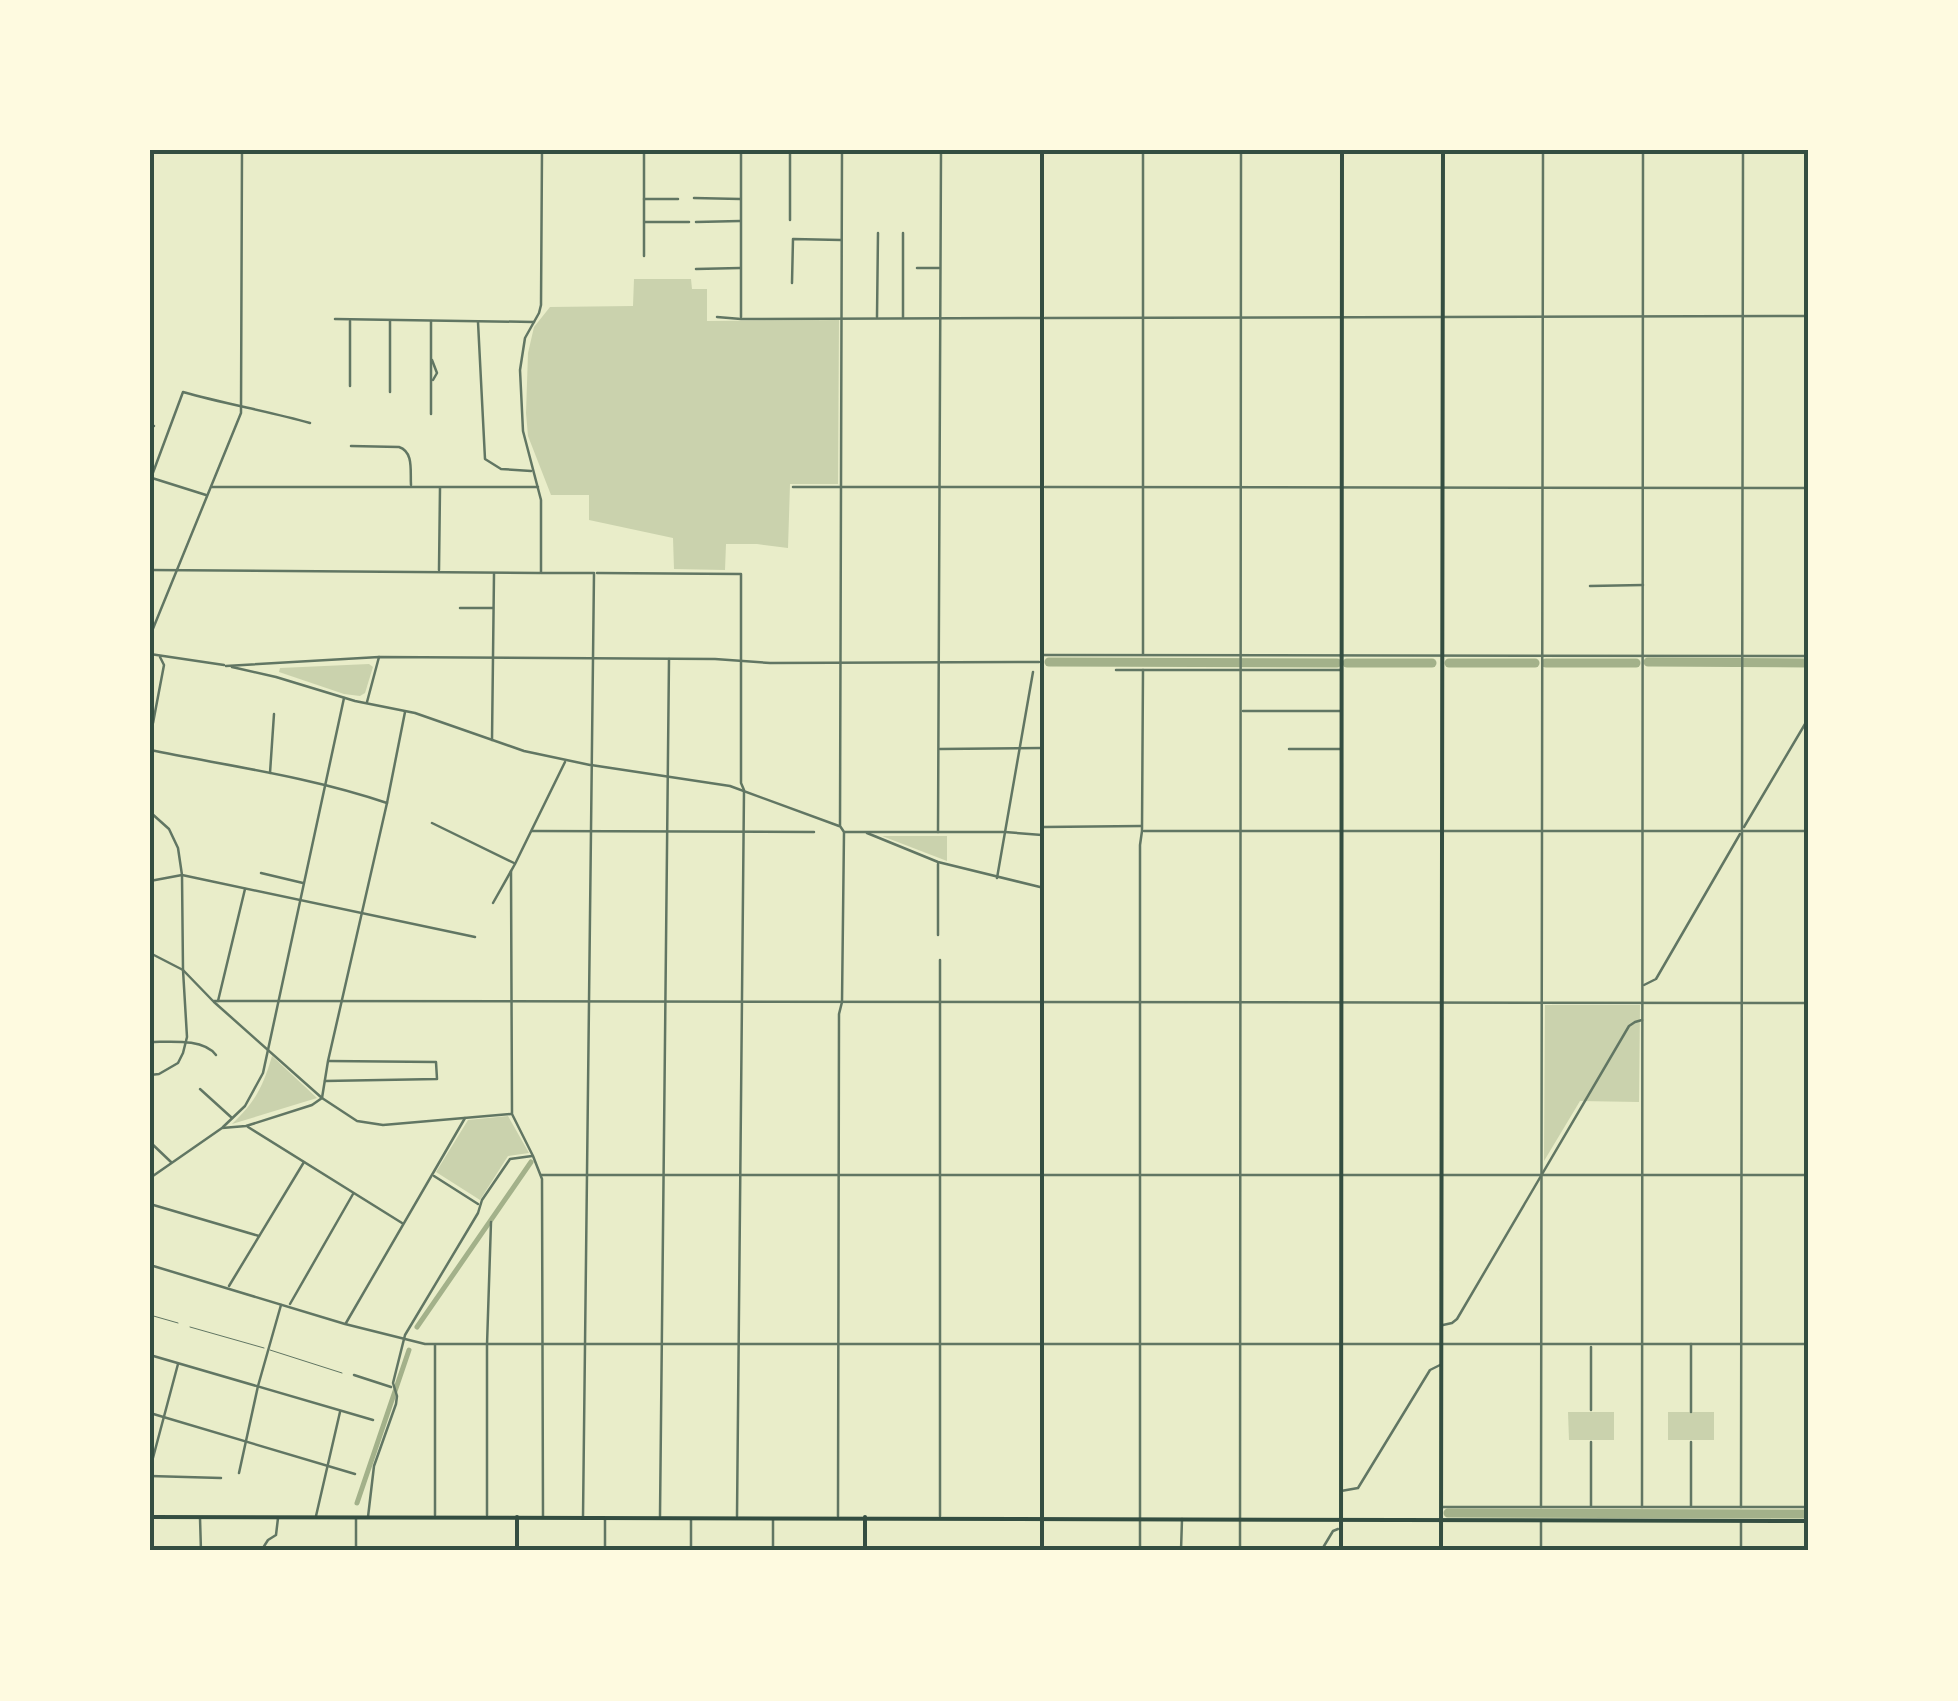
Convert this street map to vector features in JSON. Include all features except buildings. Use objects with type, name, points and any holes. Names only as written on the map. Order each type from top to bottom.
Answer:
[{"type":"main road","points":[[442,150],[458,150]]},
{"type":"main road","points":[[1042,150],[1042,1551]]},
{"type":"main road","points":[[1341,1551],[1342,150]]},
{"type":"main road","points":[[1441,1551],[1442,150]]},
{"type":"main road","points":[[150,1516],[1808,1520]]},
{"type":"main road","points":[[517,1517],[517,1551]]},
{"type":"main road","points":[[865,1518],[865,1551]]},
{"type":"street","points":[[150,636],[241,414],[242,150]]},
{"type":"street","points":[[542,150],[541,305],[525,338],[520,361],[522,421],[542,511],[542,573]]},
{"type":"street","points":[[644,150],[644,256]]},
{"type":"street","points":[[741,150],[741,319]]},
{"type":"street","points":[[790,150],[790,220]]},
{"type":"street","points":[[838,1518],[839,1014],[844,832],[840,826],[842,150]]},
{"type":"street","points":[[938,832],[940,150]]},
{"type":"street","points":[[1142,150],[1143,656]]},
{"type":"street","points":[[1240,1551],[1241,150]]},
{"type":"street","points":[[1541,1507],[1544,150]]},
{"type":"street","points":[[1642,1507],[1643,150]]},
{"type":"street","points":[[1741,1507],[1743,150]]},
{"type":"street","points":[[694,198],[741,199]]},
{"type":"street","points":[[644,199],[678,199]]},
{"type":"street","points":[[644,222],[689,222]]},
{"type":"street","points":[[696,222],[741,222]]},
{"type":"street","points":[[877,318],[878,233]]},
{"type":"street","points":[[904,233],[904,318]]},
{"type":"street","points":[[792,283],[793,240],[842,240]]},
{"type":"street","points":[[696,269],[741,268]]},
{"type":"street","points":[[917,268],[940,268]]},
{"type":"street","points":[[718,317],[1808,316]]},
{"type":"street","points":[[335,319],[534,322]]},
{"type":"street","points":[[350,319],[350,386]]},
{"type":"street","points":[[390,320],[390,392]]},
{"type":"street","points":[[430,320],[431,414]]},
{"type":"street","points":[[478,320],[485,459],[501,469],[533,472]]},
{"type":"street","points":[[208,496],[150,477],[183,392],[310,423]]},
{"type":"street","points":[[351,446],[405,449],[409,454],[411,487]]},
{"type":"street","points":[[211,487],[538,487]]},
{"type":"street","points":[[439,572],[440,487]]},
{"type":"street","points":[[793,487],[1808,488]]},
{"type":"street","points":[[150,570],[741,574],[744,832],[737,1517]]},
{"type":"street","points":[[492,740],[494,572]]},
{"type":"street","points":[[582,1517],[594,573]]},
{"type":"street","points":[[1590,586],[1642,585]]},
{"type":"street","points":[[460,608],[494,608]]},
{"type":"street","points":[[150,654],[226,666],[405,710],[566,761],[724,784],[840,826]]},
{"type":"street","points":[[152,723],[164,665],[159,655]]},
{"type":"street","points":[[226,666],[379,657],[939,662],[1143,656],[1808,656]]},
{"type":"street","points":[[366,703],[379,657]]},
{"type":"street","points":[[660,1517],[669,659]]},
{"type":"street","points":[[1116,670],[1342,670]]},
{"type":"street","points":[[1140,1551],[1143,670]]},
{"type":"street","points":[[997,878],[1033,672]]},
{"type":"street","points":[[150,1178],[222,1128],[245,1106],[263,1073],[344,698]]},
{"type":"street","points":[[222,1128],[246,1126],[312,1105],[322,1098],[405,710]]},
{"type":"street","points":[[1241,711],[1342,711]]},
{"type":"street","points":[[270,774],[274,714]]},
{"type":"street","points":[[1642,986],[1656,979],[1808,720]]},
{"type":"street","points":[[938,749],[1042,748]]},
{"type":"street","points":[[1290,749],[1342,749]]},
{"type":"street","points":[[150,750],[356,792],[387,803]]},
{"type":"street","points":[[493,903],[566,761]]},
{"type":"street","points":[[150,812],[169,829],[178,848],[186,1043],[178,1063],[160,1074],[150,1075]]},
{"type":"street","points":[[432,823],[515,864]]},
{"type":"street","points":[[1042,827],[1808,831]]},
{"type":"street","points":[[532,831],[814,832]]},
{"type":"street","points":[[844,832],[1042,835]]},
{"type":"street","points":[[864,832],[938,862],[1042,887]]},
{"type":"street","points":[[938,862],[938,935]]},
{"type":"street","points":[[511,871],[512,1114],[541,1175],[543,1517]]},
{"type":"street","points":[[261,873],[304,883]]},
{"type":"street","points":[[150,881],[182,875],[474,937]]},
{"type":"street","points":[[215,1001],[246,888]]},
{"type":"street","points":[[150,953],[182,970],[322,1098],[356,1122],[383,1124],[512,1114]]},
{"type":"street","points":[[940,960],[940,1518]]},
{"type":"street","points":[[215,1001],[1808,1003]]},
{"type":"street","points":[[1441,1325],[1457,1319],[1630,1026],[1642,1020]]},
{"type":"street","points":[[150,1042],[186,1043],[212,1049],[216,1055]]},
{"type":"street","points":[[325,1080],[437,1079],[436,1062],[328,1061]]},
{"type":"street","points":[[200,1089],[232,1118]]},
{"type":"street","points":[[345,1324],[466,1118]]},
{"type":"street","points":[[246,1126],[404,1224]]},
{"type":"street","points":[[150,1142],[171,1162]]},
{"type":"street","points":[[368,1517],[374,1466],[396,1404],[394,1390],[408,1328],[510,1159],[533,1156]]},
{"type":"street","points":[[228,1288],[304,1162]]},
{"type":"street","points":[[432,1174],[479,1205]]},
{"type":"street","points":[[541,1175],[1808,1175]]},
{"type":"street","points":[[290,1306],[354,1193]]},
{"type":"street","points":[[150,1204],[260,1236]]},
{"type":"street","points":[[487,1517],[491,1222]]},
{"type":"street","points":[[150,1265],[345,1324],[435,1345],[1808,1344]]},
{"type":"street","points":[[238,1473],[281,1303]]},
{"type":"street","points":[[1591,1344],[1591,1410]]},
{"type":"street","points":[[1692,1344],[1692,1412]]},
{"type":"street","points":[[435,1345],[435,1517]]},
{"type":"street","points":[[150,1355],[373,1420]]},
{"type":"street","points":[[150,1470],[178,1363]]},
{"type":"street","points":[[1341,1491],[1358,1488],[1430,1370],[1441,1365]]},
{"type":"street","points":[[354,1376],[394,1390]]},
{"type":"street","points":[[316,1517],[340,1410]]},
{"type":"street","points":[[150,1412],[355,1474]]},
{"type":"street","points":[[1591,1442],[1591,1507]]},
{"type":"street","points":[[1691,1442],[1691,1507]]},
{"type":"street","points":[[150,1476],[221,1478]]},
{"type":"street","points":[[1441,1507],[1808,1507]]},
{"type":"street","points":[[200,1517],[201,1551]]},
{"type":"street","points":[[261,1551],[276,1535],[278,1517]]},
{"type":"street","points":[[356,1517],[356,1551]]},
{"type":"street","points":[[605,1517],[605,1551]]},
{"type":"street","points":[[691,1517],[691,1551]]},
{"type":"street","points":[[773,1517],[773,1551]]},
{"type":"street","points":[[1181,1551],[1182,1518]]},
{"type":"street","points":[[1541,1520],[1541,1551]]},
{"type":"street","points":[[1741,1520],[1741,1551]]},
{"type":"street","points":[[1321,1551],[1333,1532],[1341,1529]]},
{"type":"lane","points":[[150,1315],[178,1324]]},
{"type":"lane","points":[[190,1327],[342,1373]]},
{"type":"green space","points":[[634,279],[691,279],[692,289],[707,289],[707,321],[839,320],[838,484],[790,484],[788,548],[726,544],[725,570],[674,569],[673,538],[589,520],[589,495],[551,495],[528,436],[528,353],[534,327],[550,307],[633,306]]},
{"type":"green space","points":[[369,664],[373,667],[365,693],[360,696],[279,672],[280,668]]},
{"type":"green space","points":[[882,836],[947,836],[947,861]]},
{"type":"green space","points":[[1545,1005],[1640,1005],[1639,1102],[1580,1101],[1544,1161]]},
{"type":"green space","points":[[272,1056],[317,1098],[232,1124],[257,1093]]},
{"type":"green space","points":[[508,1116],[529,1153],[508,1156],[480,1200],[436,1172],[468,1120]]},
{"type":"green space","points":[[1568,1412],[1614,1412],[1614,1440],[1569,1440]]},
{"type":"green space","points":[[1668,1412],[1714,1412],[1714,1440],[1668,1440]]},
{"type":"waterway","points":[[1049,662],[1337,663]]},
{"type":"waterway","points":[[1648,662],[1808,663]]},
{"type":"waterway","points":[[1347,663],[1432,663]]},
{"type":"waterway","points":[[1449,663],[1535,663]]},
{"type":"waterway","points":[[1546,663],[1636,663]]},
{"type":"waterway","points":[[417,1327],[531,1162]]},
{"type":"waterway","points":[[357,1503],[409,1350]]},
{"type":"waterway","points":[[1448,1513],[1808,1514]]}]
